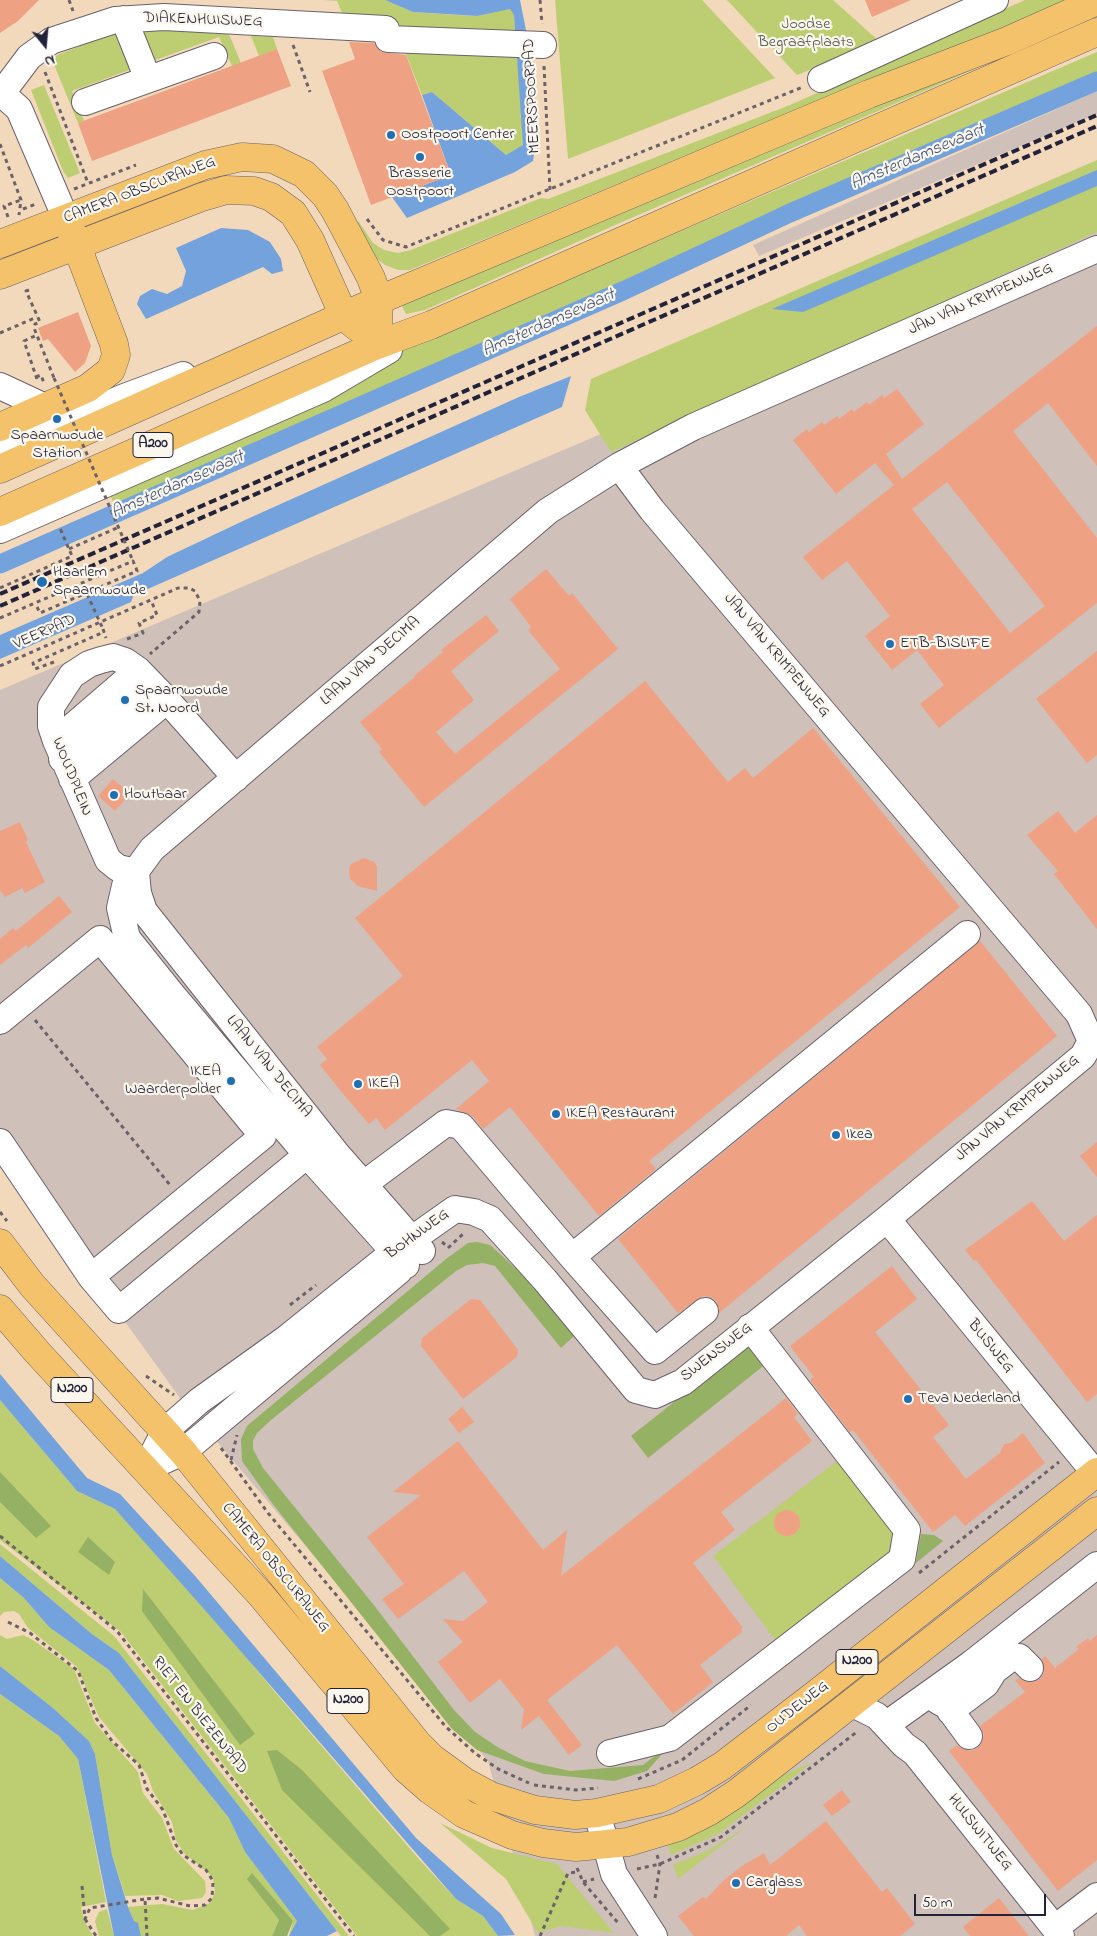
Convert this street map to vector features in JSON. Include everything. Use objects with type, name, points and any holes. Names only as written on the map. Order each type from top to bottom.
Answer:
[{"type":"main road","points":[[344,316],[869,94],[1007,41],[1097,1]]},
{"type":"main road","points":[[377,345],[431,325],[1097,32]]},
{"type":"main road","name":"CAMERA OBSCURAWEG","points":[[0,244],[205,165],[242,157],[273,159],[304,174],[325,195],[366,269],[379,300],[377,345]]},
{"type":"main road","name":"CAMERA OBSCURAWEG","points":[[0,275],[214,194],[236,190],[263,193],[286,207],[302,226],[344,316],[377,345]]},
{"type":"main road","points":[[18,415],[88,388],[111,370],[116,355],[114,344],[66,219]]},
{"type":"main road","name":"A200","points":[[0,470],[344,316]]},
{"type":"main road","name":"A200","points":[[0,512],[377,345]]},
{"type":"main road","name":"CAMERA OBSCURAWEG","points":[[0,1243],[32,1285],[183,1452],[404,1729],[432,1758],[465,1782],[506,1802],[550,1813],[597,1813]]},
{"type":"main road","name":"CAMERA OBSCURAWEG","points":[[0,1309],[37,1352],[284,1621],[406,1769],[430,1790],[464,1814],[512,1835],[559,1845],[604,1845]]},
{"type":"main road","name":"OUDEWEG","points":[[597,1813],[659,1799],[678,1792],[722,1766],[1096,1472]]},
{"type":"main road","name":"OUDEWEG","points":[[604,1845],[652,1837],[678,1827],[708,1812],[737,1793],[1097,1511]]},
{"type":"street","points":[[821,79],[995,0]]},
{"type":"street","name":"DIAKENHUISWEG","points":[[66,219],[19,109],[1,92],[29,57],[51,41],[115,20],[164,17],[386,29],[388,39],[529,45]]},
{"type":"street","points":[[124,19],[148,79]]},
{"type":"street","points":[[85,102],[214,56]]},
{"type":"street","name":"JAN VAN KRIMPENWEG","points":[[887,1219],[1083,1056],[1091,1041],[1079,1014],[652,510],[619,476],[693,427],[1097,249]]},
{"type":"street","name":"A200","points":[[0,530],[323,389],[431,325]]},
{"type":"street","name":"A200","points":[[0,453],[119,399],[221,361],[275,348]]},
{"type":"street","points":[[0,386],[18,415]]},
{"type":"street","name":"LAAN VAN DECIMA","points":[[408,1252],[362,1215],[194,1037],[128,938],[120,908],[124,886],[152,849],[548,511],[619,476]]},
{"type":"street","name":"WOUDPLEIN","points":[[136,872],[118,868],[108,860],[63,760],[51,726],[51,707],[59,691],[72,675],[89,664],[141,676]]},
{"type":"street","points":[[141,676],[236,778]]},
{"type":"street","points":[[63,760],[141,676]]},
{"type":"street","points":[[63,760],[141,676]]},
{"type":"street","name":"LAAN VAN DECIMA","points":[[136,872],[144,912],[337,1154],[364,1184],[408,1252]]},
{"type":"street","points":[[572,1257],[967,934]]},
{"type":"street","points":[[0,1021],[100,939],[194,1037],[263,1136],[92,1277]]},
{"type":"street","points":[[332,1182],[364,1184],[446,1123],[461,1126],[655,1351],[706,1311]]},
{"type":"street","points":[[0,1142],[92,1277],[119,1310],[307,1155],[337,1154]]},
{"type":"street","points":[[176,1208],[196,1246]]},
{"type":"street","name":"SWENSWEG","points":[[474,1212],[490,1219],[636,1390],[655,1395],[683,1382],[887,1219]]},
{"type":"street","name":"BOHNWEG","points":[[146,1469],[165,1431],[199,1401],[287,1338],[366,1275],[474,1212]]},
{"type":"street","name":"LAAN VAN DECIMA","points":[[362,1215],[372,1247],[366,1275]]},
{"type":"street","name":"BUSWEG","points":[[887,1219],[1048,1417],[1096,1472]]},
{"type":"street","name":"BOHNWEG","points":[[146,1469],[183,1452],[408,1252]]},
{"type":"street","points":[[610,1753],[670,1738],[902,1559],[908,1530],[750,1327]]},
{"type":"street","points":[[895,1719],[930,1695],[1097,1565]]},
{"type":"street","points":[[950,1711],[986,1684],[994,1671],[1011,1658],[1019,1657],[1030,1668]]},
{"type":"street","points":[[930,1695],[950,1711],[968,1736]]},
{"type":"street","name":"HULSWITWEG","points":[[851,1703],[877,1716],[895,1719],[904,1745],[916,1753],[1058,1932]]},
{"type":"street","points":[[597,1813],[604,1845],[614,1874],[653,1936]]},
{"type":"street","points":[[1058,1932],[1097,1896]]},
{"type":"path","name":"MEERSPOORPAD","points":[[540,0],[529,45],[550,190]]},
{"type":"path","points":[[295,52],[310,92]]},
{"type":"path","points":[[29,57],[46,72],[88,183]]},
{"type":"path","points":[[406,247],[821,79]]},
{"type":"path","points":[[0,144],[21,200],[18,212]]},
{"type":"path","points":[[0,333],[37,317],[40,322],[35,324],[34,328],[137,571],[40,613],[37,608]]},
{"type":"path","points":[[18,415],[47,399],[36,377],[24,342],[37,335]]},
{"type":"path","points":[[0,588],[72,556],[57,520]]},
{"type":"path","points":[[69,549],[119,528]]},
{"type":"path","points":[[0,618],[133,562]]},
{"type":"path","points":[[83,583],[104,630]]},
{"type":"path","name":"VEERPAD","points":[[0,666],[178,588],[189,588],[195,592],[200,601],[199,612],[141,676]]},
{"type":"path","points":[[143,633],[139,623],[158,615],[151,600]]},
{"type":"path","points":[[21,1004],[176,1208]]},
{"type":"path","points":[[231,1461],[268,1514],[446,1728],[476,1754],[500,1770],[532,1784],[576,1790]]},
{"type":"path","name":"RIET EN BIEZENPAD","points":[[0,1536],[117,1631],[354,1936]]},
{"type":"path","points":[[8,1622],[30,1633],[78,1671],[96,1718],[112,1741],[139,1765],[147,1789],[163,1810],[176,1845],[183,1855],[206,1870],[213,1882],[212,1898],[205,1905],[190,1906],[158,1898],[132,1900],[90,1908],[85,1918]]},
{"type":"path","points":[[540,1936],[568,1873],[578,1872]]},
{"type":"path","points":[[582,1882],[623,1929]]},
{"type":"path","points":[[82,1886],[85,1918],[96,1936]]},
{"type":"path","points":[[145,1899],[147,1936]]},
{"type":"shaded area","points":[[1097,91],[1097,114],[759,256],[753,245]]},
{"type":"shaded area","points":[[1097,217],[1097,1936],[535,1936],[488,1761],[180,1398],[25,1183],[0,1153],[0,690],[770,362]]},
{"type":"green space","points":[[324,0],[385,0],[413,12],[477,16],[510,8],[514,14],[524,145],[506,155],[432,92],[422,95],[391,16],[342,13],[337,1]]},
{"type":"green space","points":[[555,0],[702,0],[775,78],[568,159]]},
{"type":"green space","name":"Joodse Begraafplaats","points":[[727,0],[833,0],[880,42],[797,75]]},
{"type":"green space","points":[[1025,0],[1075,0],[793,111],[410,270],[398,270],[385,265],[376,258],[355,224],[359,222],[373,243],[384,250],[398,253],[411,250],[541,198],[548,199],[790,105]]},
{"type":"green space","points":[[1097,12],[1097,16],[613,226],[425,310],[406,314],[401,304],[832,125]]},
{"type":"green space","points":[[137,28],[229,34],[241,63],[232,66],[219,37],[150,62]]},
{"type":"green space","points":[[118,32],[132,69],[72,91],[84,121],[78,123],[53,62],[57,55]]},
{"type":"green space","points":[[251,36],[273,37],[277,49],[259,56]]},
{"type":"green space","points":[[1097,52],[1097,76],[116,509],[110,495],[340,395],[369,378],[402,351]]},
{"type":"green space","points":[[44,85],[80,173],[68,178],[63,171],[31,90]]},
{"type":"green space","points":[[1097,160],[1097,232],[611,452],[585,410],[591,379]]},
{"type":"green space","points":[[477,1242],[490,1245],[523,1275],[574,1336],[561,1348],[495,1266],[483,1263],[467,1265],[456,1271],[271,1420],[257,1433],[253,1441],[253,1449],[263,1468],[373,1604],[454,1710],[475,1732],[499,1748],[525,1761],[570,1771],[643,1765],[671,1744],[647,1771],[614,1781],[544,1774],[477,1750],[452,1729],[272,1503],[242,1461],[241,1439],[247,1426],[446,1259],[468,1243]]},
{"type":"green space","points":[[750,1342],[767,1363],[648,1458],[631,1436]]},
{"type":"green space","points":[[0,1400],[77,1491],[115,1509],[169,1564],[275,1692],[418,1858],[456,1899],[483,1916],[498,1936],[357,1936],[121,1632],[0,1540]]},
{"type":"green space","points":[[841,1458],[894,1527],[892,1555],[778,1644],[713,1556]]},
{"type":"green space","points":[[0,1472],[51,1526],[36,1538],[0,1502]]},
{"type":"green space","points":[[921,1534],[934,1535],[943,1541],[916,1563]]},
{"type":"green space","points":[[88,1537],[115,1562],[109,1575],[78,1552]]},
{"type":"green space","points":[[0,1544],[114,1636],[349,1936],[341,1936],[119,1653],[92,1634],[0,1556]]},
{"type":"green space","points":[[0,1578],[24,1598],[49,1627],[109,1670],[229,1818],[245,1852],[297,1921],[289,1936],[293,1921],[248,1879],[279,1920],[272,1936],[141,1936],[138,1924],[134,1921],[128,1907],[162,1904],[193,1910],[210,1903],[215,1893],[213,1877],[184,1853],[176,1840],[172,1822],[153,1791],[147,1774],[99,1717],[77,1667],[28,1628],[19,1614],[14,1611],[4,1612],[0,1616]]},
{"type":"green space","points":[[143,1589],[255,1734],[240,1745],[142,1611]]},
{"type":"green space","points":[[0,1635],[7,1639],[23,1635],[74,1669],[95,1723],[138,1772],[143,1793],[162,1818],[174,1849],[205,1881],[206,1892],[202,1898],[178,1901],[162,1895],[125,1896],[112,1855],[95,1754],[89,1741],[53,1708],[0,1666]]},
{"type":"green space","points":[[0,1694],[59,1736],[78,1759],[106,1902],[81,1907],[85,1922],[93,1936],[0,1936]]},
{"type":"green space","points":[[277,1750],[302,1770],[450,1929],[440,1936],[430,1936],[282,1790],[267,1751]]},
{"type":"green space","points":[[813,1762],[718,1834],[671,1855],[667,1843],[778,1777]]},
{"type":"green space","points":[[440,1823],[492,1848],[557,1864],[614,1933],[561,1926],[538,1933],[506,1879]]},
{"type":"green space","points":[[748,1825],[678,1879],[673,1865],[709,1850]]},
{"type":"green space","points":[[252,1873],[293,1921],[287,1936],[272,1936],[279,1920],[247,1879]]},
{"type":"green space","points":[[107,1909],[114,1936],[99,1936],[95,1921],[99,1912]]},
{"type":"water","points":[[385,0],[520,0],[528,40],[535,148],[533,161],[515,172],[407,218],[392,197],[451,175],[422,95],[432,92],[506,155],[523,145],[514,15],[510,9],[477,16],[413,12]]},
{"type":"water","points":[[1097,170],[1097,186],[803,312],[772,309]]},
{"type":"water","points":[[221,228],[248,230],[270,242],[281,259],[283,271],[272,274],[263,267],[146,319],[137,304],[140,296],[152,289],[167,294],[182,286],[186,271],[176,248]]},
{"type":"water","points":[[571,376],[562,407],[134,595],[131,602],[0,659],[0,635],[143,573],[167,557],[245,520],[519,397]]},
{"type":"water","points":[[0,1374],[87,1478],[120,1494],[196,1577],[416,1838],[501,1914],[515,1935],[498,1936],[483,1916],[456,1899],[115,1509],[77,1491],[0,1400]]},
{"type":"water","points":[[0,1556],[92,1634],[119,1653],[337,1931],[327,1936],[289,1936],[297,1921],[245,1852],[229,1818],[109,1670],[49,1627],[24,1598],[0,1578]]},
{"type":"water","points":[[0,1666],[53,1708],[89,1741],[95,1754],[112,1855],[128,1907],[134,1921],[138,1923],[141,1936],[114,1936],[78,1759],[59,1736],[0,1694]]},
{"type":"building","points":[[0,0],[39,0],[18,21],[0,33]]},
{"type":"building","points":[[865,0],[911,0],[872,17]]},
{"type":"building","name":"Oostpoort Center","points":[[349,42],[374,43],[381,52],[406,55],[451,175],[371,205],[322,71],[355,59]]},
{"type":"building","points":[[277,49],[291,86],[92,161],[78,123]]},
{"type":"building","points":[[78,312],[91,346],[85,363],[75,372],[48,339],[43,341],[38,328]]},
{"type":"building","points":[[1097,326],[1097,466],[1048,403],[1013,431],[1097,538],[1097,603],[939,728],[920,704],[944,685],[917,650],[892,670],[865,636],[890,616],[847,561],[822,580],[803,557],[894,485],[875,463],[836,494],[793,440],[807,429],[809,432],[822,422],[824,425],[837,416],[839,419],[852,409],[854,412],[867,402],[869,405],[882,395],[884,398],[897,389],[924,424],[886,454],[902,479]],"holes":[[[947,482],[1045,606],[1010,633],[912,509]]]},
{"type":"building","points":[[546,569],[569,596],[572,593],[618,649],[424,807],[379,752],[382,749],[360,722],[415,677],[443,652],[441,650],[486,615],[499,631],[451,671],[474,700],[436,732],[455,754],[560,669],[528,630],[531,627],[510,599]]},
{"type":"building","points":[[1097,651],[1097,755],[1087,763],[1036,699]]},
{"type":"building","points":[[645,681],[728,782],[745,768],[753,778],[813,728],[960,907],[649,1161],[656,1169],[599,1216],[510,1107],[483,1129],[472,1116],[456,1109],[489,1081],[472,1060],[385,1130],[376,1118],[369,1124],[344,1095],[320,1065],[327,1059],[317,1047],[403,976],[355,918]]},
{"type":"building","points":[[113,779],[130,794],[115,811],[98,796]]},
{"type":"building","points":[[1058,811],[1075,833],[1097,815],[1097,929],[1054,874],[1058,871],[1027,835]]},
{"type":"building","points":[[20,822],[28,840],[26,842],[45,882],[25,893],[22,888],[5,897],[0,890],[0,831]]},
{"type":"building","points":[[364,858],[374,862],[377,866],[377,891],[358,886],[350,879],[349,869],[351,864]]},
{"type":"building","points":[[59,896],[72,912],[28,948],[26,945],[0,965],[0,939],[13,928],[16,931]]},
{"type":"building","name":"Ikea","points":[[980,941],[1057,1036],[719,1313],[716,1301],[711,1297],[703,1296],[678,1313],[618,1239]]},
{"type":"building","points":[[1097,1142],[1097,1177],[1080,1156]]},
{"type":"building","points":[[1032,1201],[1064,1241],[1097,1215],[1097,1394],[1087,1402],[976,1260],[974,1261],[965,1250]]},
{"type":"building","points":[[892,1266],[917,1299],[875,1332],[949,1425],[933,1437],[966,1479],[1000,1453],[1004,1444],[1011,1443],[1023,1433],[1045,1463],[965,1526],[955,1515],[933,1532],[853,1430],[850,1432],[810,1380],[814,1377],[790,1346]]},
{"type":"building","points":[[471,1299],[480,1300],[518,1350],[517,1357],[463,1399],[421,1346],[422,1338]]},
{"type":"building","points":[[786,1398],[798,1414],[794,1417],[812,1441],[721,1512],[735,1530],[693,1563],[743,1628],[742,1632],[700,1665],[713,1682],[673,1714],[617,1645],[547,1700],[582,1745],[569,1755],[539,1716],[521,1730],[524,1709],[500,1679],[470,1703],[438,1662],[463,1642],[443,1619],[463,1621],[488,1602],[464,1571],[398,1619],[382,1599],[404,1584],[367,1537],[421,1495],[393,1492],[458,1441],[543,1550],[567,1530],[561,1576]]},
{"type":"building","points":[[462,1407],[474,1422],[459,1433],[448,1419]]},
{"type":"building","points":[[787,1510],[796,1514],[800,1523],[796,1532],[787,1536],[778,1532],[774,1523],[778,1514]]},
{"type":"building","points":[[1097,1635],[1097,1860],[1058,1891],[949,1751],[957,1745],[970,1751],[978,1748],[984,1735],[980,1726],[1025,1692],[1015,1680],[1019,1678],[1026,1682],[1034,1682],[1041,1678],[1044,1672],[1042,1659],[1045,1656],[1055,1668],[1079,1649],[1076,1647],[1088,1638],[1090,1641]]},
{"type":"building","points":[[842,1790],[851,1802],[832,1816],[823,1805]]},
{"type":"building","points":[[826,1821],[882,1892],[887,1888],[915,1924],[900,1936],[807,1936],[799,1925],[786,1936],[694,1936],[678,1916],[703,1897],[706,1899],[723,1881],[742,1866],[764,1853],[770,1865]]},
{"type":"building","points":[[999,1898],[1029,1936],[970,1936],[963,1927]]},
{"type":"waterway","name":"Amsterdamsevaart","points":[[0,564],[625,290],[790,213],[1097,81]]},
{"type":"railway","points":[[0,594],[1097,115]]},
{"type":"railway","points":[[0,606],[1097,126]]},
{"type":"place","name":"Oostpoort Center","points":[[391,135]]},
{"type":"place","name":"Brasserie Oostpoort","points":[[420,157]]},
{"type":"place","name":"Spaarnwoude Station","points":[[57,419]]},
{"type":"place","name":"Haarlem Spaarnwoude","points":[[42,582]]},
{"type":"place","name":"ETB-BISLIFE","points":[[890,644]]},
{"type":"place","name":"Spaarnwoude St. Noord","points":[[125,700]]},
{"type":"place","name":"Houtbaar","points":[[114,795]]},
{"type":"place","name":"IKEA Waarderpolder","points":[[231,1081]]},
{"type":"place","name":"IKEA","points":[[358,1084]]},
{"type":"place","name":"IKEA Restaurant","points":[[556,1114]]},
{"type":"place","name":"Ikea","points":[[836,1135]]},
{"type":"place","name":"Teva Nederland","points":[[908,1399]]},
{"type":"place","name":"Carglass","points":[[736,1883]]}]
